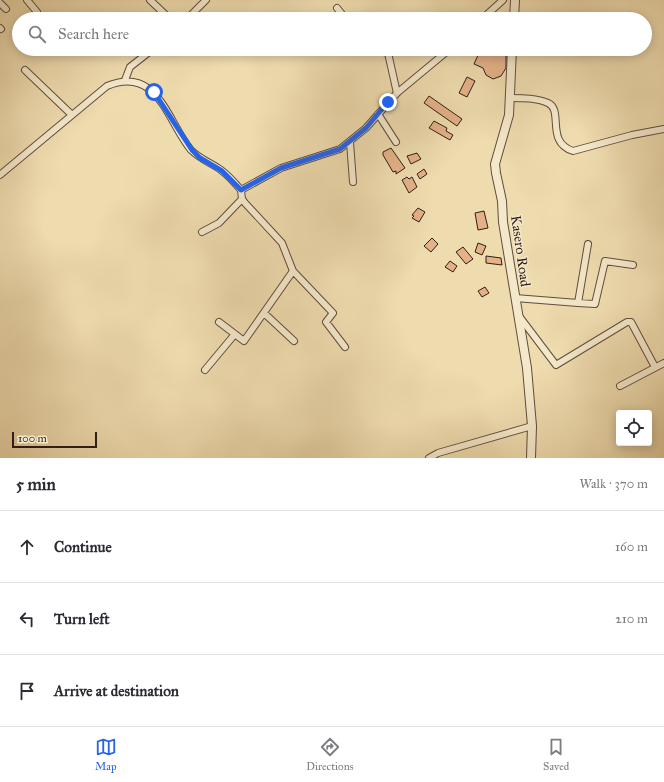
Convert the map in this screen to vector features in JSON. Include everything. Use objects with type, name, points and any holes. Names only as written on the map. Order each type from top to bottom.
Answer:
[{"type":"street","points":[[27,0],[37,12]]},
{"type":"street","points":[[150,0],[163,12]]},
{"type":"street","points":[[193,12],[206,0]]},
{"type":"street","points":[[490,12],[503,0]]},
{"type":"street","points":[[514,12],[515,0]]},
{"type":"street","points":[[0,3],[6,9]]},
{"type":"street","points":[[337,8],[340,12]]},
{"type":"street","points":[[125,80],[130,67],[144,56]]},
{"type":"street","points":[[389,56],[397,93]]},
{"type":"street","points":[[241,190],[276,170],[340,149],[366,128],[397,93],[442,56]]},
{"type":"street","name":"Kasero Road","points":[[512,56],[509,115],[501,139],[496,168],[502,201],[503,222],[527,368],[532,426],[530,458]]},
{"type":"street","points":[[25,70],[72,115]]},
{"type":"street","points":[[0,175],[107,86],[125,80],[148,87],[154,92],[192,150],[200,158],[222,171],[241,190],[242,198],[282,243],[293,271],[333,313],[326,322],[345,347]]},
{"type":"street","points":[[511,98],[529,98],[549,103],[553,107],[558,140],[564,148],[573,151],[632,135],[664,129]]},
{"type":"street","points":[[378,114],[396,142]]},
{"type":"street","points":[[350,142],[353,182]]},
{"type":"street","points":[[202,232],[219,223],[242,198]]},
{"type":"street","points":[[578,303],[588,244]]},
{"type":"street","points":[[515,298],[595,304],[605,262],[633,265]]},
{"type":"street","points":[[219,322],[244,341],[293,271]]},
{"type":"street","points":[[264,312],[294,341]]},
{"type":"street","points":[[518,315],[556,365],[627,322],[631,322],[655,367]]},
{"type":"street","points":[[205,370],[235,334]]},
{"type":"street","points":[[620,386],[664,363]]},
{"type":"street","points":[[429,458],[438,453],[532,426]]},
{"type":"building","points":[[478,56],[506,56],[506,68],[501,76],[493,79],[486,75],[483,68],[474,64]]},
{"type":"building","points":[[467,77],[475,81],[467,97],[459,93]]},
{"type":"building","points":[[429,96],[462,119],[457,126],[424,103]]},
{"type":"building","points":[[434,121],[447,128],[446,131],[453,135],[450,140],[429,128]]},
{"type":"building","points":[[391,148],[405,168],[396,174],[396,171],[393,172],[383,155],[383,152]]},
{"type":"building","points":[[417,153],[421,159],[411,164],[407,156]]},
{"type":"building","points":[[424,169],[427,174],[420,179],[417,174]]},
{"type":"building","points":[[407,177],[409,179],[412,177],[417,187],[409,193],[402,180]]},
{"type":"building","points":[[418,208],[425,212],[419,222],[412,218],[414,216],[412,215]]},
{"type":"building","points":[[484,211],[488,228],[478,230],[475,213]]},
{"type":"building","points":[[432,238],[438,244],[431,252],[424,246]]},
{"type":"building","points":[[478,243],[486,246],[482,255],[475,252]]},
{"type":"building","points":[[463,247],[473,259],[466,264],[456,252]]},
{"type":"building","points":[[486,256],[501,258],[502,265],[486,263]]},
{"type":"building","points":[[450,261],[457,266],[453,272],[445,267]]},
{"type":"building","points":[[485,287],[489,293],[482,297],[478,291]]},
{"type":"route","points":[[154,92],[192,150],[200,158],[222,171],[241,190],[281,168],[301,160],[340,149],[366,128],[388,102]]}]
